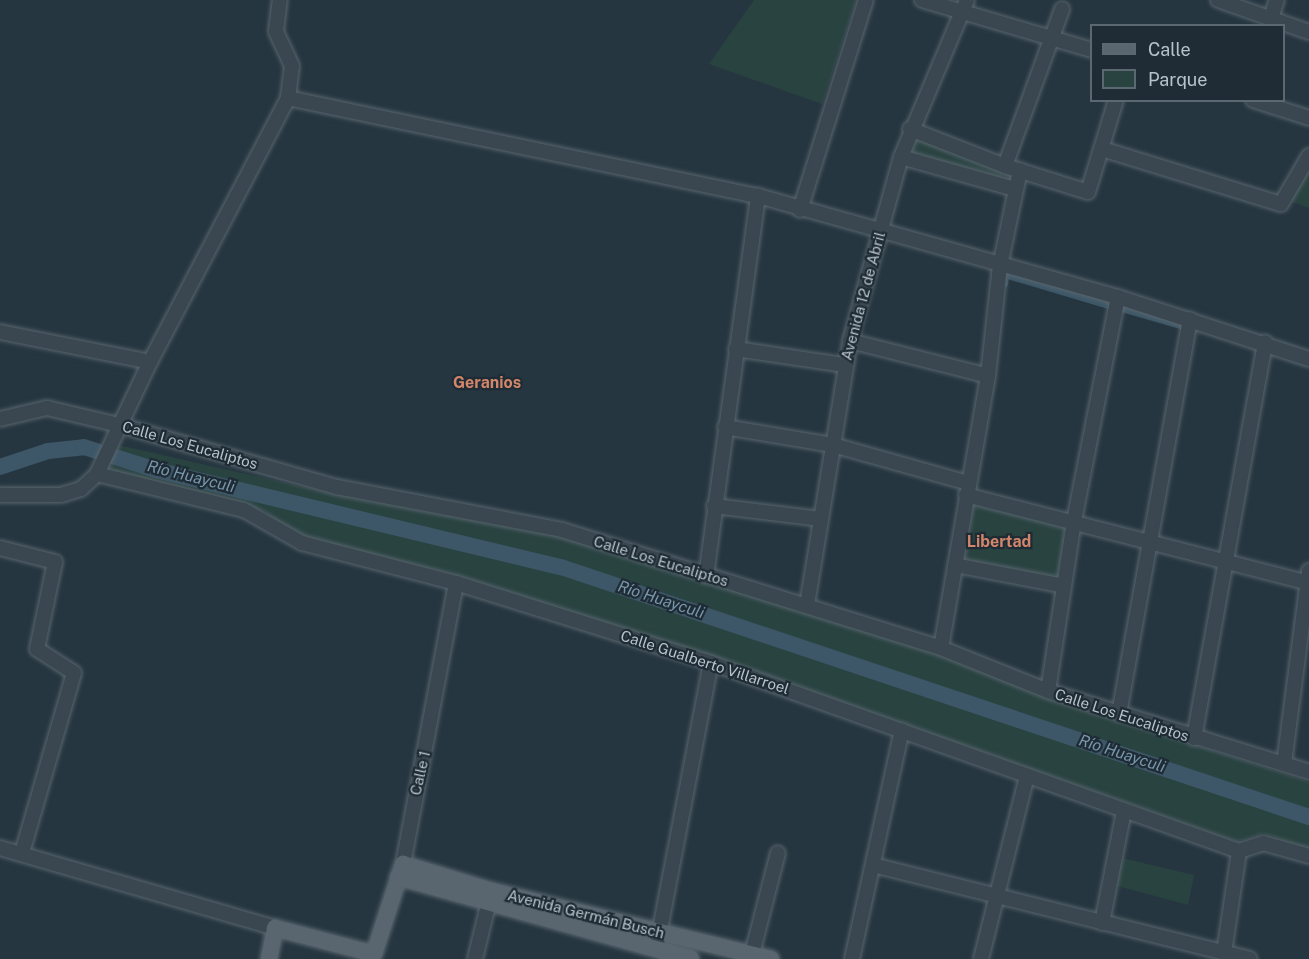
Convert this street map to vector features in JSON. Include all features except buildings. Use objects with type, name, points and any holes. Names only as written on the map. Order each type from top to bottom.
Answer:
[{"type":"main road","name":"Avenida Germán Busch","points":[[400,871],[650,942],[691,959]]},
{"type":"main road","name":"Calle 1","points":[[373,956],[400,871]]},
{"type":"main road","points":[[269,959],[275,928],[373,956]]},
{"type":"main road","name":"Avenida Germán Busch","points":[[650,942],[752,954],[771,959]]},
{"type":"street","points":[[0,495],[61,495],[81,489],[99,469],[150,362],[288,98],[292,66],[276,31],[280,0]]},
{"type":"street","points":[[801,210],[866,0]]},
{"type":"street","points":[[922,0],[964,6],[1090,49]]},
{"type":"street","points":[[1218,0],[1309,32]]},
{"type":"street","points":[[1271,18],[1277,0]]},
{"type":"street","name":"Avenida 12 de Abril","points":[[807,605],[850,341],[910,129],[964,6]]},
{"type":"street","points":[[1005,166],[1054,38],[1062,9]]},
{"type":"street","points":[[288,98],[758,196],[1000,266],[1118,297],[1265,342],[1309,359]]},
{"type":"street","points":[[910,129],[1005,166],[1088,192],[1115,102]]},
{"type":"street","points":[[1259,102],[1309,118]]},
{"type":"street","points":[[1102,149],[1281,204],[1309,156]]},
{"type":"street","points":[[901,157],[1016,189]]},
{"type":"street","points":[[941,648],[987,376],[1000,266],[1020,170]]},
{"type":"street","points":[[706,576],[758,196]]},
{"type":"street","points":[[1048,691],[1074,521],[1118,297]]},
{"type":"street","points":[[1119,714],[1190,319]]},
{"type":"street","points":[[0,332],[150,362]]},
{"type":"street","points":[[850,341],[987,376]]},
{"type":"street","points":[[1194,738],[1228,562],[1265,342]]},
{"type":"street","points":[[736,349],[845,365]]},
{"type":"street","name":"Calle Los Eucaliptos","points":[[0,419],[47,408],[119,425],[337,487],[562,530],[941,648],[1048,691],[1309,772]]},
{"type":"street","points":[[725,427],[832,445],[1074,521],[1228,562],[1309,579],[1284,764]]},
{"type":"street","name":"Calle Gualberto Villarroel","points":[[99,469],[244,510],[302,543],[456,583],[711,663],[1239,851]]},
{"type":"street","points":[[714,506],[821,519]]},
{"type":"street","points":[[0,548],[55,562],[37,648],[74,673],[22,853]]},
{"type":"street","points":[[955,565],[1064,586]]},
{"type":"street","name":"Calle 1","points":[[400,871],[456,583]]},
{"type":"street","points":[[650,942],[711,663]]},
{"type":"street","points":[[852,959],[902,730]]},
{"type":"street","points":[[981,959],[1027,776]]},
{"type":"street","points":[[1102,923],[1124,811]]},
{"type":"street","points":[[1224,953],[1239,851],[1263,843],[1309,856]]},
{"type":"street","points":[[0,848],[275,928]]},
{"type":"street","points":[[752,954],[778,853]]},
{"type":"street","points":[[873,866],[1244,958]]},
{"type":"street","points":[[476,959],[491,896]]},
{"type":"green space","points":[[754,0],[856,0],[822,104],[709,64]]},
{"type":"green space","points":[[916,138],[1003,171],[1000,179],[911,154]]},
{"type":"green space","points":[[1309,169],[1309,208],[1290,201]]},
{"type":"green space","points":[[118,445],[348,497],[557,536],[940,654],[1046,697],[1309,782],[1309,849],[1263,833],[1237,842],[789,683],[454,574],[297,539],[266,512],[106,470]]},
{"type":"green space","points":[[972,505],[1066,526],[1058,579],[964,560]]},
{"type":"green space","points":[[1122,858],[1194,875],[1188,905],[1114,885]]},
{"type":"waterway","points":[[1003,283],[1004,273],[1112,305]]},
{"type":"waterway","points":[[1121,307],[1184,325]]},
{"type":"waterway","name":"Río Huayculi","points":[[0,467],[48,451],[84,447],[156,470],[561,567],[1309,817]]},
{"type":"district","name":"Geranios","points":[[487,383]]},
{"type":"district","name":"Libertad","points":[[999,542]]}]
